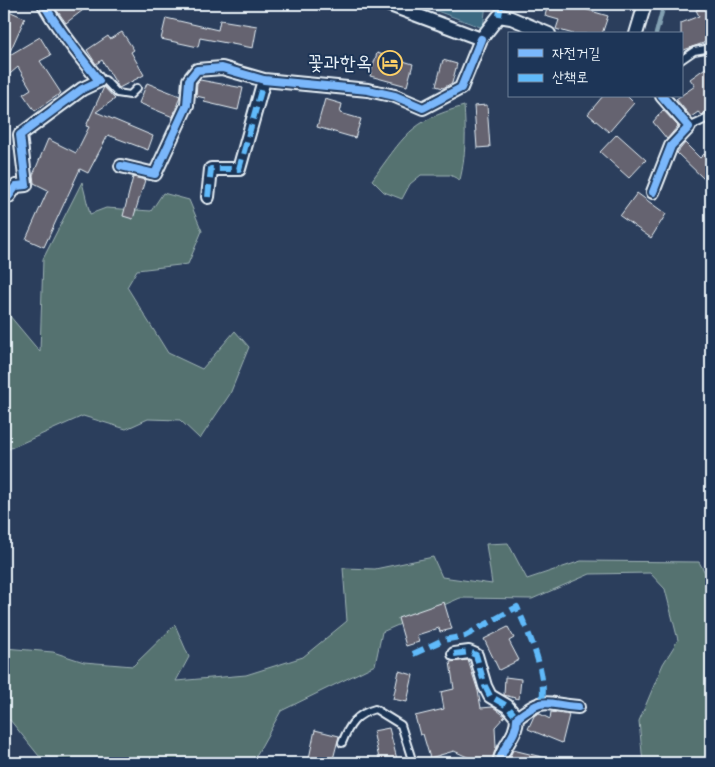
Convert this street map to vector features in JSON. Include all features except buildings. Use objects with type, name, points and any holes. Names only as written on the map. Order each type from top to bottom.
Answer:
[{"type":"street","points":[[4,196],[9,196],[16,186],[26,185],[20,135],[82,89],[99,81],[68,39],[57,28],[44,4]]},
{"type":"street","points":[[387,4],[481,39]]},
{"type":"street","points":[[637,32],[645,4]]},
{"type":"street","points":[[122,166],[155,174],[187,105],[189,80],[197,70],[222,68],[264,80],[368,90],[395,96],[423,108],[461,88],[481,39],[499,16],[511,18],[544,32]]},
{"type":"street","points":[[208,197],[211,169],[239,169],[264,80]]},
{"type":"street","points":[[653,192],[671,146],[689,127],[664,98]]},
{"type":"street","points":[[454,654],[470,652],[476,655],[485,686],[490,696],[507,706],[517,718]]},
{"type":"street","points":[[499,763],[501,751],[514,735],[517,718],[535,704],[542,702],[578,707]]},
{"type":"lane","points":[[682,59],[694,51],[711,48]]},
{"type":"lane","points":[[99,81],[105,80],[117,93],[130,95],[137,88]]},
{"type":"lane","points":[[689,127],[704,120],[711,113]]},
{"type":"lane","points":[[342,743],[347,731],[362,712],[375,709],[401,725],[413,763]]},
{"type":"green space","points":[[464,106],[465,143],[460,180],[450,175],[421,175],[410,184],[402,199],[384,192],[372,180],[409,132],[431,118]]},
{"type":"green space","points":[[82,182],[90,214],[106,208],[151,211],[163,193],[189,200],[202,231],[188,264],[137,270],[127,287],[168,353],[202,369],[235,331],[249,347],[230,394],[200,439],[180,420],[148,419],[126,429],[83,416],[4,451],[4,309],[40,352],[43,259]]},
{"type":"green space","points":[[508,543],[527,579],[581,561],[699,562],[711,583],[711,763],[643,763],[639,721],[663,664],[678,640],[665,589],[650,573],[590,574],[532,599],[460,598],[382,632],[375,665],[281,711],[252,763],[71,763],[70,760],[39,756],[10,720],[4,721],[4,648],[53,652],[84,662],[133,666],[175,625],[189,657],[176,681],[246,675],[303,657],[347,621],[343,568],[375,569],[433,557],[442,577],[492,584],[486,544]]},
{"type":"water","points":[[418,4],[486,4],[483,28]]},
{"type":"waterway","points":[[657,32],[664,4]]},
{"type":"marked path","points":[[499,16],[501,4]]},
{"type":"marked path","points":[[208,197],[211,169],[239,169],[264,80]]},
{"type":"marked path","points":[[413,654],[443,640],[465,636],[517,607],[536,653],[542,678],[542,702]]},
{"type":"marked path","points":[[454,654],[469,652],[476,655],[485,686],[490,696],[507,706],[517,718]]},
{"type":"cycle path","points":[[4,196],[9,196],[16,186],[26,185],[20,135],[82,89],[99,81],[63,34],[44,4]]},
{"type":"cycle path","points":[[121,166],[155,174],[187,105],[189,80],[197,70],[222,68],[264,80],[368,90],[395,96],[423,108],[461,88],[481,39]]},
{"type":"cycle path","points":[[653,192],[671,146],[689,127],[664,98]]},
{"type":"cycle path","points":[[499,763],[503,751],[515,730],[517,718],[534,706],[546,703],[578,707]]},
{"type":"place","name":"꽃과한옥","points":[[390,63]]}]
